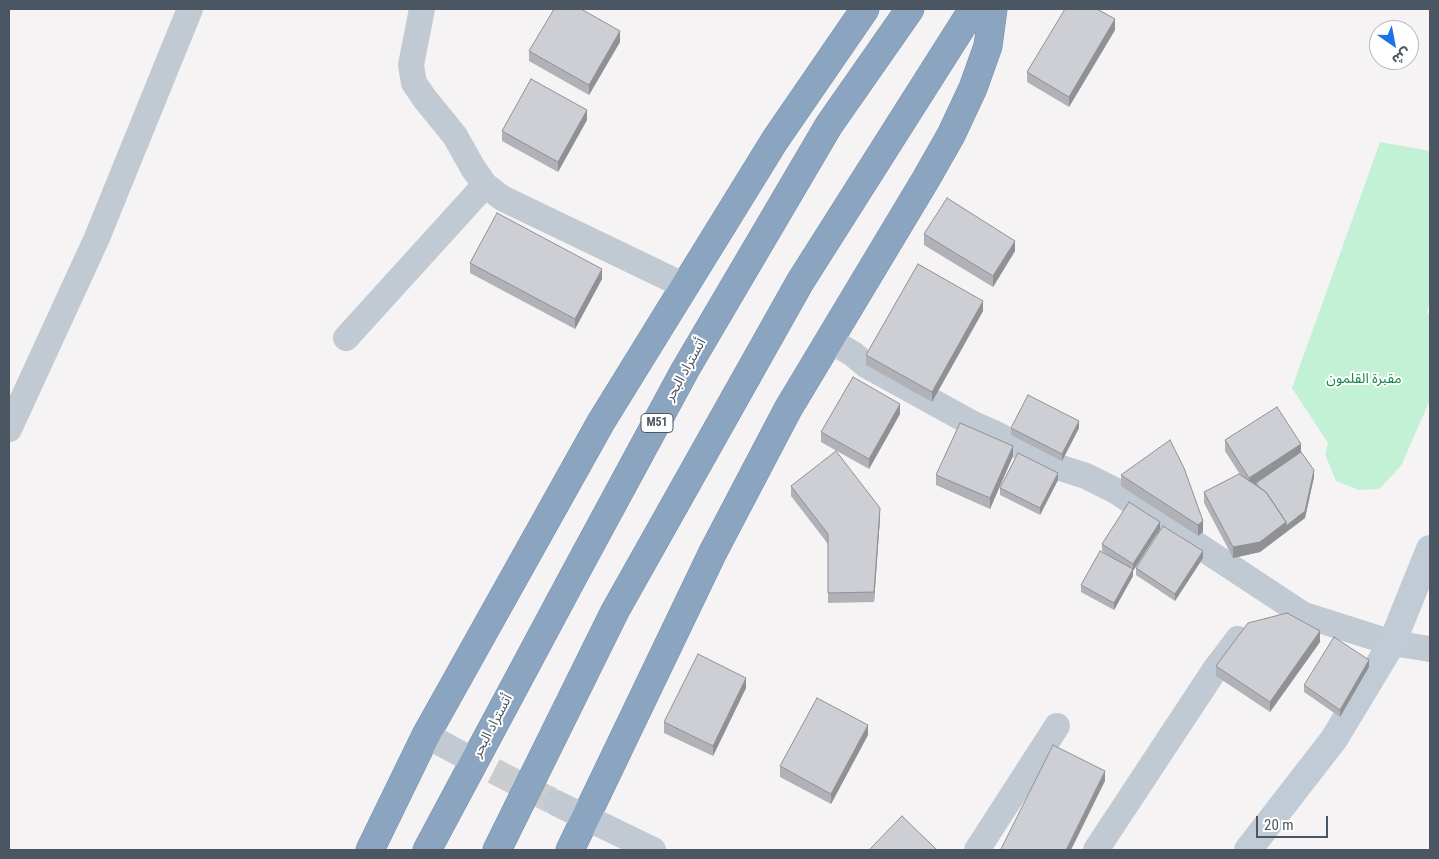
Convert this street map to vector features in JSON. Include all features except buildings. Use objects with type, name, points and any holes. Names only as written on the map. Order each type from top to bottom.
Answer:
[{"type":"highway","points":[[370,850],[426,735],[601,422],[775,140],[865,9]]},
{"type":"highway","name":"أتستراد البحر","points":[[427,850],[685,370],[829,125],[910,9]]},
{"type":"highway","points":[[497,850],[615,611],[800,282],[974,9]]},
{"type":"highway","points":[[570,850],[713,552],[788,409],[951,135],[973,88],[988,46],[993,9]]},
{"type":"street","points":[[9,429],[96,240],[190,9]]},
{"type":"street","points":[[422,9],[411,65],[414,83],[455,136],[485,185],[502,198],[685,286]]},
{"type":"street","points":[[346,338],[485,185]]},
{"type":"street","points":[[829,340],[853,354],[866,366],[973,424],[1061,468],[1086,476],[1114,490],[1304,615],[1392,643],[1430,649]]},
{"type":"street","points":[[1248,850],[1334,739],[1392,643],[1430,550]]},
{"type":"street","points":[[1096,850],[1216,668],[1246,629],[1304,615]]},
{"type":"street","points":[[977,850],[1057,726]]},
{"type":"street","points":[[426,735],[459,753]]},
{"type":"street","points":[[556,803],[653,850]]},
{"type":"green space","name":"مقبرة القلمون","points":[[1380,142],[1430,151],[1430,302],[1427,312],[1430,315],[1430,400],[1401,466],[1379,489],[1359,490],[1336,481],[1325,454],[1328,443],[1292,388]]},
{"type":"tunnel","points":[[459,753],[556,803]]}]
